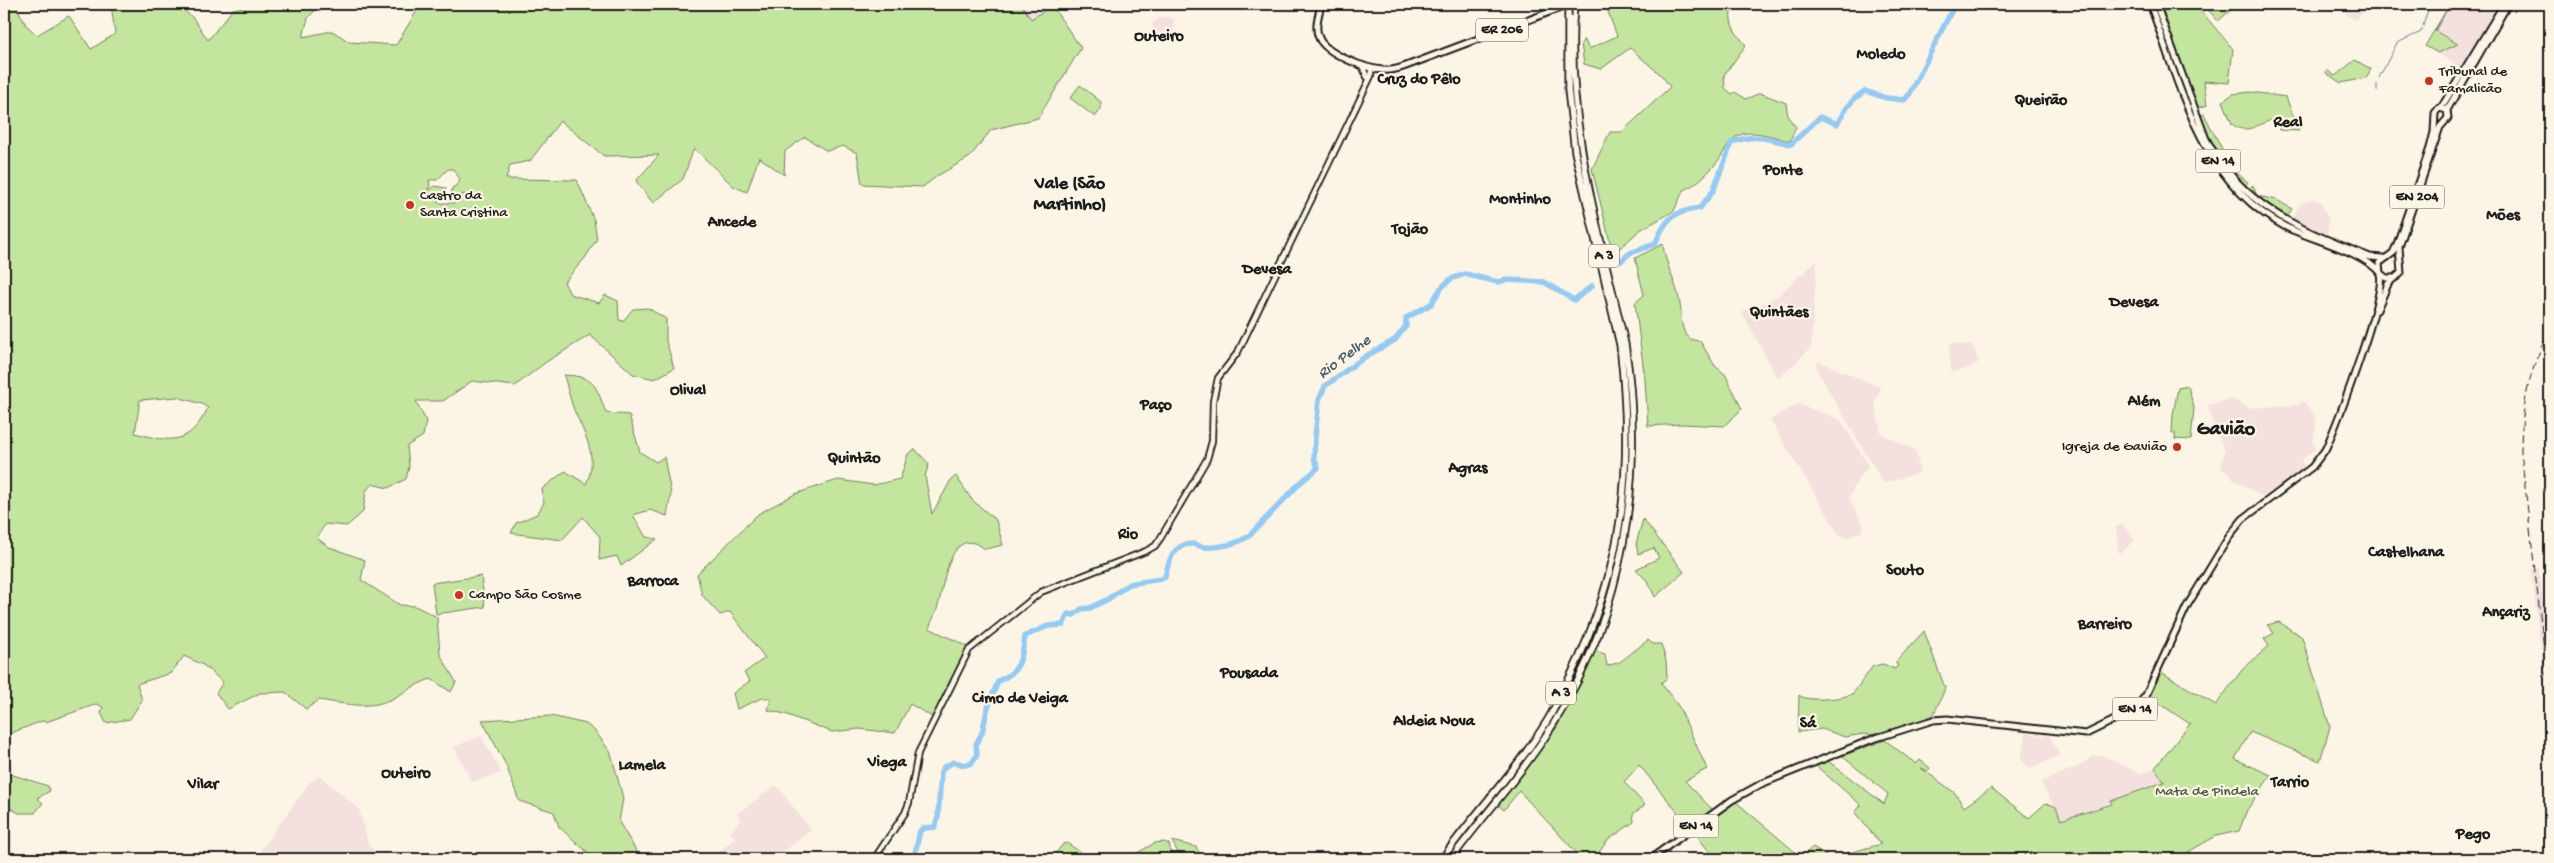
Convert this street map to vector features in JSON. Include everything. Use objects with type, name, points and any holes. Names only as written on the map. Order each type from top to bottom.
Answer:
[{"type":"highway","name":"A 3","points":[[1442,859],[1459,835],[1512,773],[1548,720],[1583,649],[1604,597],[1623,499],[1627,428],[1623,375],[1618,336],[1588,215],[1575,152],[1568,90],[1571,4]]},
{"type":"highway","name":"A 3","points":[[1451,859],[1517,777],[1555,723],[1590,653],[1611,599],[1624,541],[1633,456],[1630,374],[1625,344],[1580,151],[1574,90],[1570,15]]},
{"type":"main road","name":"ER 206","points":[[1321,4],[1316,27],[1323,44],[1333,52],[1362,65],[1385,71],[1406,66],[1571,4]]},
{"type":"main road","name":"EN 14","points":[[2150,4],[2196,127],[2206,148],[2225,176],[2242,196],[2273,220],[2300,234],[2353,255],[2386,278],[2393,279]]},
{"type":"main road","name":"EN 14","points":[[1650,859],[1743,794],[1823,759],[1933,720],[1947,719],[2086,734],[2133,711],[2146,695],[2187,606],[2230,535],[2243,519],[2312,467],[2325,450],[2372,319],[2388,284],[2401,273],[2400,260],[2394,257],[2373,258],[2291,225],[2262,207],[2236,183],[2218,160],[2206,139],[2156,4]]},
{"type":"main road","name":"EN 204","points":[[2444,109],[2504,4]]},
{"type":"main road","name":"EN 204","points":[[2385,257],[2394,251],[2421,178],[2433,140],[2436,111],[2444,109],[2508,4]]},
{"type":"main road","points":[[1362,65],[1369,76]]},
{"type":"main road","points":[[874,859],[905,814],[909,803],[918,753],[969,650],[1034,597],[1056,585],[1146,552],[1155,546],[1160,539],[1211,449],[1213,400],[1218,378],[1238,352],[1366,84],[1371,68]]},
{"type":"main road","points":[[1369,76],[1385,71]]},
{"type":"main road","name":"EN 204","points":[[2400,260],[2399,247],[2440,127],[2448,116],[2444,109]]},
{"type":"main road","points":[[2435,117],[2440,122],[2444,121]]},
{"type":"main road","name":"EN 14","points":[[2372,319],[2381,285],[2379,263],[2385,257]]},
{"type":"shaded area","points":[[1021,4],[1052,4],[1052,6],[1031,19]]},
{"type":"shaded area","points":[[2351,4],[2370,4],[2356,20],[2345,14]]},
{"type":"shaded area","points":[[2449,4],[2499,4],[2462,68],[2425,46]]},
{"type":"shaded area","points":[[1161,17],[1174,18],[1174,35],[1154,35],[1152,23]]},
{"type":"shaded area","points":[[2313,199],[2320,201],[2329,221],[2327,234],[2303,226],[2292,219],[2300,204]]},
{"type":"shaded area","points":[[1817,260],[1811,348],[1778,379],[1742,312],[1775,298]]},
{"type":"shaded area","points":[[1949,343],[1973,346],[1979,362],[1967,369],[1951,372]]},
{"type":"shaded area","points":[[1819,361],[1881,388],[1875,402],[1881,433],[1916,451],[1920,473],[1883,483],[1818,372],[1816,363]]},
{"type":"shaded area","points":[[2232,399],[2249,408],[2300,405],[2301,402],[2304,402],[2315,416],[2316,427],[2312,443],[2316,449],[2301,460],[2305,468],[2265,496],[2261,496],[2234,480],[2230,473],[2221,469],[2225,451],[2214,426],[2208,405]]},
{"type":"shaded area","points":[[1798,404],[1841,420],[1869,467],[1859,477],[1849,498],[1864,526],[1862,532],[1849,537],[1840,536],[1770,420]]},
{"type":"shaded area","points":[[2122,524],[2135,540],[2120,553],[2118,552],[2116,528]]},
{"type":"shaded area","points":[[2539,568],[2550,664],[2550,666],[2543,667],[2531,569]]},
{"type":"shaded area","points":[[2025,733],[2049,736],[2060,755],[2029,769],[2021,760]]},
{"type":"shaded area","points":[[481,736],[502,773],[472,782],[454,747]]},
{"type":"shaded area","points":[[2102,755],[2141,774],[2155,768],[2164,782],[2112,801],[2112,803],[2061,820],[2041,782],[2079,766],[2093,756]]},
{"type":"shaded area","points":[[320,776],[359,809],[369,846],[384,859],[254,859],[310,782]]},
{"type":"shaded area","points":[[776,785],[811,830],[775,859],[715,859],[713,857],[735,838],[730,832],[741,820],[737,814]]},
{"type":"green space","points":[[1649,3],[1665,3],[1679,7],[1686,4],[1733,4],[1731,22],[1746,45],[1724,75],[1725,88],[1732,94],[1735,92],[1746,99],[1760,93],[1786,103],[1788,117],[1796,127],[1790,141],[1752,133],[1736,137],[1730,142],[1717,163],[1698,181],[1683,191],[1674,211],[1640,230],[1613,254],[1592,169],[1610,132],[1622,132],[1670,87],[1662,76],[1630,48],[1601,69],[1584,64],[1581,44],[1584,39],[1589,49],[1617,36],[1607,9],[1616,4],[1620,9]]},
{"type":"green space","points":[[4,4],[15,4],[26,25],[37,35],[69,16],[91,49],[115,34],[111,4],[176,4],[193,18],[208,40],[233,9],[259,4],[321,4],[308,18],[303,37],[332,31],[350,42],[396,45],[421,4],[1021,4],[1031,19],[1052,6],[1081,48],[1038,118],[991,130],[970,157],[937,176],[923,187],[862,184],[857,153],[843,146],[827,151],[805,137],[785,151],[784,175],[759,157],[747,192],[733,186],[694,148],[683,179],[653,203],[636,181],[659,155],[604,156],[560,121],[530,161],[510,165],[506,179],[577,180],[594,220],[597,239],[585,258],[564,282],[570,294],[599,303],[605,295],[618,301],[619,320],[623,321],[633,309],[648,308],[666,319],[666,341],[674,368],[655,379],[633,374],[590,335],[546,362],[515,386],[472,381],[443,401],[416,401],[426,421],[423,436],[407,446],[409,467],[406,479],[388,488],[372,484],[366,491],[363,512],[347,526],[325,524],[317,538],[329,547],[365,560],[361,580],[400,605],[415,606],[437,617],[440,654],[456,682],[451,692],[431,679],[385,702],[377,704],[352,705],[319,700],[306,709],[285,692],[260,693],[228,709],[216,693],[223,682],[203,665],[184,656],[171,673],[137,684],[142,700],[130,719],[106,723],[101,713],[103,707],[97,704],[46,722],[42,721],[4,736]],"holes":[[[448,169],[453,169],[460,179],[457,185],[452,188],[451,199],[464,194],[465,196],[454,203],[438,203],[437,194],[445,191],[446,188],[435,186],[427,192],[430,185],[429,180],[437,180]],[[177,397],[202,404],[208,408],[194,429],[186,435],[169,439],[159,439],[135,433],[140,400]]]},
{"type":"green space","points":[[2161,4],[2195,4],[2233,49],[2229,83],[2204,81],[2207,105],[2196,109]]},
{"type":"green space","points":[[2203,4],[2238,4],[2218,21]]},
{"type":"green space","points":[[2450,4],[2435,31],[2458,44],[2438,53],[2425,46]]},
{"type":"green space","points":[[2355,60],[2371,69],[2366,78],[2341,83],[2326,73],[2327,70],[2335,76]]},
{"type":"green space","points":[[1080,85],[1101,102],[1101,109],[1095,117],[1070,98]]},
{"type":"green space","points":[[2251,92],[2286,97],[2299,131],[2279,130],[2277,119],[2249,129],[2238,128],[2232,124],[2223,101],[2233,94]]},
{"type":"green space","points":[[2204,114],[2233,170],[2248,182],[2243,188],[2208,139],[2198,116]]},
{"type":"green space","points":[[2253,185],[2257,196],[2277,200],[2292,209],[2286,219],[2246,191]]},
{"type":"green space","points":[[1663,244],[1681,308],[1684,331],[1690,339],[1700,341],[1715,366],[1725,374],[1742,409],[1724,426],[1682,424],[1648,426],[1645,380],[1635,303],[1644,295],[1635,258]]},
{"type":"green space","points":[[564,375],[575,376],[589,381],[597,390],[606,413],[629,415],[640,452],[656,462],[664,457],[671,494],[667,516],[650,510],[633,515],[646,537],[657,539],[621,566],[617,556],[599,560],[600,537],[583,517],[562,540],[511,533],[516,523],[537,514],[544,503],[542,489],[565,471],[586,484],[590,474],[591,455],[589,446],[574,410]]},
{"type":"green space","points":[[2188,386],[2194,408],[2191,440],[2175,439],[2175,433],[2172,433],[2173,414],[2178,388]]},
{"type":"green space","points":[[915,449],[929,464],[925,476],[932,514],[951,480],[956,476],[972,500],[996,520],[1003,545],[985,549],[973,543],[964,543],[956,549],[946,571],[938,606],[929,628],[969,647],[932,717],[910,704],[895,733],[859,729],[832,732],[785,714],[768,710],[771,698],[762,698],[737,709],[733,693],[750,681],[744,673],[765,658],[730,612],[720,615],[702,595],[697,574],[758,514],[795,494],[838,480],[874,485],[900,479],[908,454]]},
{"type":"green space","points":[[1643,519],[1684,572],[1655,597],[1648,582],[1636,569],[1659,558],[1654,548],[1638,554],[1636,544]]},
{"type":"green space","name":"Campo São Cosme","points":[[481,576],[485,607],[436,614],[432,583]]},
{"type":"green space","name":"Mata de Pindela","points":[[2279,622],[2302,637],[2330,727],[2320,761],[2250,732],[2235,759],[2271,775],[2247,810],[2239,831],[2216,836],[2188,852],[2204,859],[1715,859],[1694,832],[1697,827],[1735,801],[1801,857],[1813,847],[1831,858],[1881,844],[1855,813],[1861,805],[1816,766],[1828,761],[1884,804],[1888,794],[1842,756],[1885,740],[1916,764],[1920,760],[1930,768],[1928,771],[1921,768],[1955,793],[1964,807],[1991,788],[2029,818],[2046,803],[2056,807],[2061,820],[2112,804],[2111,801],[2164,782],[2155,768],[2190,724],[2150,697],[2161,672],[2216,705],[2242,670],[2269,646],[2264,639],[2274,633],[2267,625]]},
{"type":"green space","points":[[1924,631],[1945,688],[1933,716],[1880,736],[1864,734],[1845,737],[1822,729],[1798,732],[1799,695],[1824,699],[1852,694],[1873,666],[1883,664],[1895,669],[1898,665],[1895,663]]},
{"type":"green space","points":[[1648,640],[1653,644],[1661,644],[1666,661],[1667,678],[1661,683],[1679,707],[1707,769],[1685,781],[1713,810],[1689,826],[1639,765],[1624,782],[1645,805],[1633,814],[1634,822],[1608,840],[1594,859],[1582,859],[1519,791],[1504,810],[1498,805],[1557,727],[1595,651],[1605,654],[1607,666],[1620,662]]},
{"type":"green space","points":[[551,716],[586,724],[595,731],[611,753],[623,798],[619,822],[641,859],[592,859],[594,858],[559,827],[554,812],[519,801],[506,765],[482,720]]},
{"type":"green space","points":[[4,770],[10,774],[48,786],[50,791],[37,798],[43,803],[35,813],[19,813],[4,805]]},
{"type":"green space","points":[[1172,841],[1196,847],[1203,859],[1181,859]]},
{"type":"green space","points":[[1164,842],[1169,844],[1173,859],[1126,859],[1155,843]]},
{"type":"green space","points":[[1067,843],[1090,859],[1051,859],[1063,844]]},
{"type":"waterway","name":"Rio Pelhe","points":[[1724,163],[1731,143],[1739,140],[1761,138],[1791,144],[1820,117],[1837,124],[1852,101],[1865,91],[1886,98],[1904,100],[1909,95],[1955,4]]},
{"type":"waterway","points":[[2379,78],[2397,43],[2421,32],[2430,4]]},
{"type":"waterway","points":[[2377,84],[2377,91]]},
{"type":"waterway","name":"Rio Pelhe","points":[[1621,261],[1630,253],[1655,244],[1667,222],[1676,214],[1700,208],[1713,191],[1723,165]]},
{"type":"waterway","name":"Rio Pelhe","points":[[1165,577],[1172,555],[1180,547],[1192,544],[1202,547],[1216,547],[1244,539],[1300,483],[1318,468],[1314,458],[1315,437],[1319,400],[1325,386],[1366,356],[1395,340],[1406,326],[1406,318],[1431,304],[1441,288],[1451,279],[1465,274],[1498,282],[1506,280],[1544,282],[1574,300],[1592,286]]},
{"type":"waterway","name":"Rio Pelhe","points":[[938,817],[941,772],[944,767],[954,762],[965,765],[972,763],[977,755],[976,744],[982,733],[987,710],[998,681],[1011,673],[1019,664],[1025,636],[1048,626],[1063,625],[1068,614],[1074,615],[1081,609],[1090,608],[1108,599],[1129,584],[1161,579]]},
{"type":"waterway","name":"Rio Pelhe","points":[[911,859],[914,857],[920,831],[924,828],[935,827],[937,820]]},
{"type":"railway","points":[[2550,330],[2532,374],[2521,436],[2521,452],[2550,700]]},
{"type":"place","name":"Tribunal de Famalicão","points":[[2429,81]]},
{"type":"place","name":"Castro da Santa Cristina","points":[[410,205]]},
{"type":"place","name":"Igreja de Gavião","points":[[2177,447]]},
{"type":"place","name":"Campo São Cosme","points":[[459,595]]},
{"type":"district","name":"Outeiro","points":[[1159,37]]},
{"type":"district","name":"Moledo","points":[[1881,55]]},
{"type":"district","name":"Cruz do Pêlo","points":[[1419,80]]},
{"type":"district","name":"Queirão","points":[[2041,101]]},
{"type":"district","name":"Real","points":[[2288,123]]},
{"type":"district","name":"Ponte","points":[[1783,171]]},
{"type":"district","name":"Vale (São Martinho)","points":[[1070,194]]},
{"type":"district","name":"Montinho","points":[[1520,200]]},
{"type":"district","name":"Mões","points":[[2503,216]]},
{"type":"district","name":"Ancede","points":[[732,223]]},
{"type":"district","name":"Tojão","points":[[1410,230]]},
{"type":"district","name":"Devesa","points":[[1267,270]]},
{"type":"district","name":"Devesa","points":[[2134,303]]},
{"type":"district","name":"Quintães","points":[[1779,313]]},
{"type":"district","name":"Olival","points":[[688,391]]},
{"type":"district","name":"Além","points":[[2144,402]]},
{"type":"district","name":"Paço","points":[[1156,406]]},
{"type":"district","name":"Gavião","points":[[2226,430]]},
{"type":"district","name":"Quintão","points":[[854,459]]},
{"type":"district","name":"Agras","points":[[1468,469]]},
{"type":"district","name":"Rio","points":[[1128,535]]},
{"type":"district","name":"Castelhana","points":[[2406,553]]},
{"type":"district","name":"Souto","points":[[1905,571]]},
{"type":"district","name":"Barroca","points":[[653,582]]},
{"type":"district","name":"Ançariz","points":[[2506,613]]},
{"type":"district","name":"Barreiro","points":[[2105,625]]},
{"type":"district","name":"Pousada","points":[[1249,674]]},
{"type":"district","name":"Cimo de Veiga","points":[[1020,699]]},
{"type":"district","name":"Aldeia Nova","points":[[1434,722]]},
{"type":"district","name":"Sá","points":[[1808,724]]},
{"type":"district","name":"Viega","points":[[887,763]]},
{"type":"district","name":"Lamela","points":[[642,766]]},
{"type":"district","name":"Outeiro","points":[[406,774]]},
{"type":"district","name":"Tarrio","points":[[2290,783]]},
{"type":"district","name":"Vilar","points":[[203,785]]},
{"type":"district","name":"Pego","points":[[2473,835]]}]
